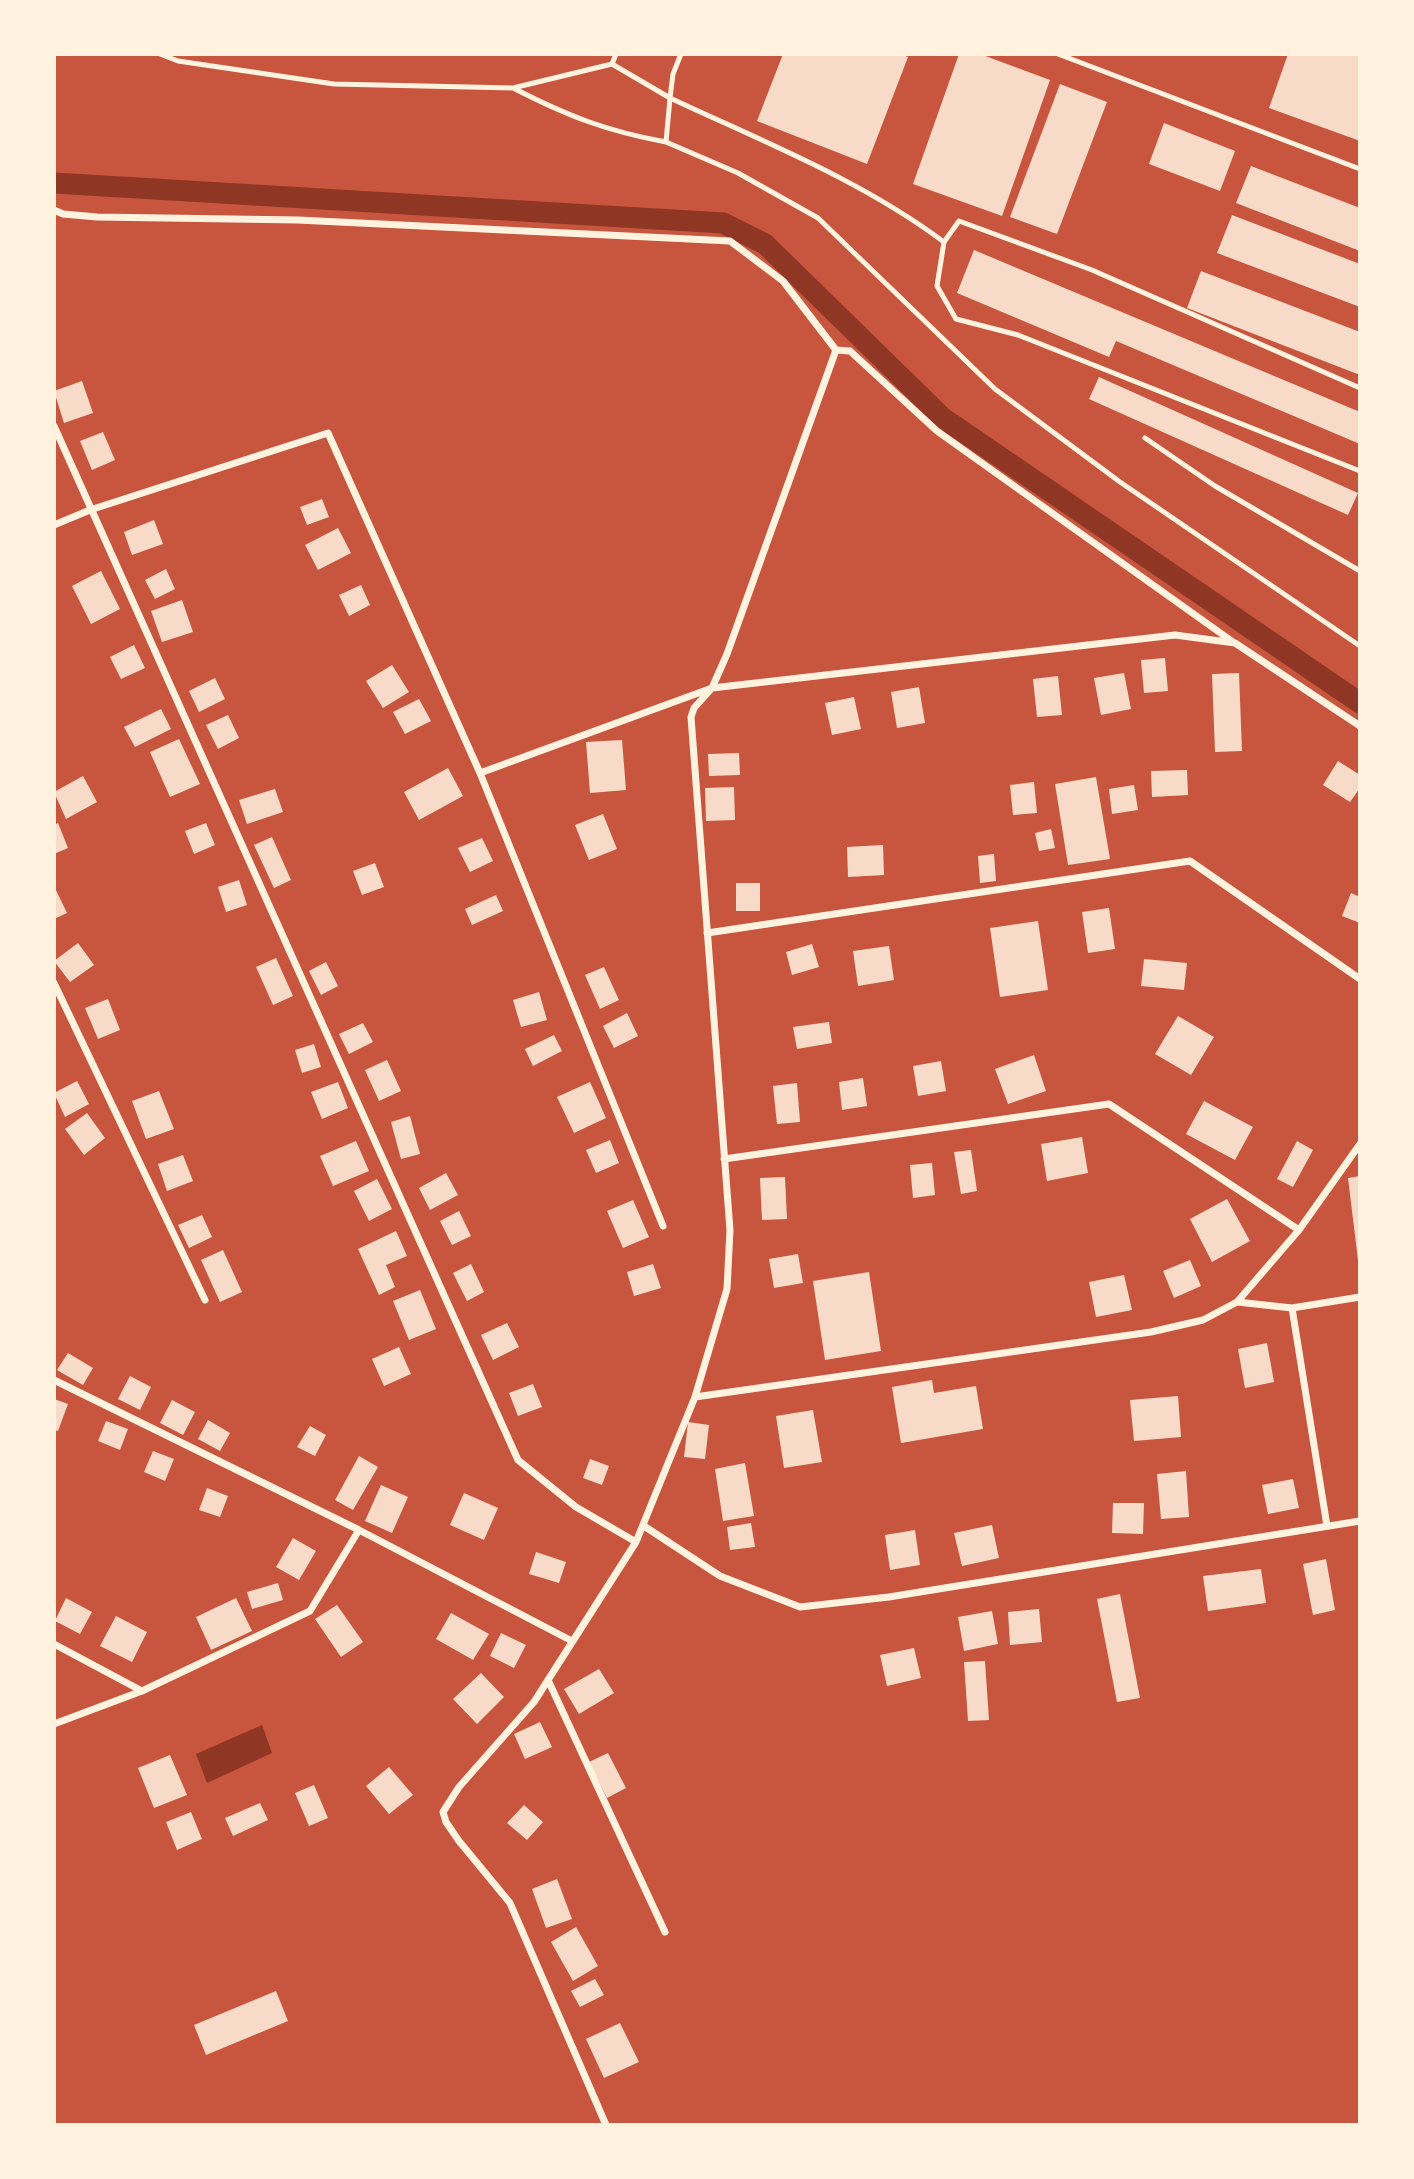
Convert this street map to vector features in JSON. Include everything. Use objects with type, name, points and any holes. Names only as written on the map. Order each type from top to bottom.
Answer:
[{"type":"street","points":[[54,210],[63,214],[97,217],[298,220],[730,241],[783,281],[836,351]]},
{"type":"street","points":[[836,351],[850,351],[937,431],[1235,643],[1360,726]]},
{"type":"street","points":[[606,2125],[510,1903],[459,1841],[446,1822],[443,1812],[459,1787],[534,1702],[636,1542],[695,1396],[727,1289],[730,1230],[690,731],[694,708],[712,688],[727,654],[836,351]]},
{"type":"street","points":[[54,426],[517,1460],[576,1507],[636,1542]]},
{"type":"street","points":[[54,524],[328,433],[480,773],[663,1226]]},
{"type":"street","points":[[480,773],[712,688],[1175,635],[1235,643]]},
{"type":"street","points":[[707,933],[1190,861],[1360,979]]},
{"type":"street","points":[[54,983],[205,1300]]},
{"type":"street","points":[[724,1159],[1109,1104],[1299,1230]]},
{"type":"street","points":[[695,1396],[1151,1332],[1203,1320],[1237,1302],[1299,1230],[1360,1144]]},
{"type":"street","points":[[1237,1302],[1292,1308],[1360,1297]]},
{"type":"street","points":[[1292,1308],[1327,1526]]},
{"type":"street","points":[[54,1380],[359,1530],[572,1642]]},
{"type":"street","points":[[644,1526],[720,1576],[800,1607],[889,1597],[1360,1521]]},
{"type":"street","points":[[54,1724],[142,1691],[310,1611],[359,1530]]},
{"type":"street","points":[[54,1644],[142,1691]]},
{"type":"street","points":[[548,1680],[665,1932]]},
{"type":"lane","points":[[160,54],[178,61],[334,84],[513,88],[612,64],[670,97],[848,181],[905,213],[944,242]]},
{"type":"lane","points":[[612,64],[617,54]]},
{"type":"lane","points":[[666,142],[670,97],[681,54]]},
{"type":"lane","points":[[1058,54],[1360,169]]},
{"type":"lane","points":[[513,88],[570,117],[612,132],[666,142],[738,173],[818,218],[995,388],[1131,490],[1360,646]]},
{"type":"lane","points":[[1360,388],[1092,270],[959,221],[944,242],[937,286],[956,320],[1018,335],[1360,471]]},
{"type":"lane","points":[[1145,438],[1215,486],[1360,571]]},
{"type":"shaded area","points":[[262,1725],[272,1753],[207,1783],[196,1754]]},
{"type":"building","points":[[783,54],[901,54],[908,57],[867,164],[757,121]]},
{"type":"building","points":[[959,54],[980,54],[1050,80],[1002,216],[913,184]]},
{"type":"building","points":[[1288,54],[1360,54],[1360,141],[1269,108]]},
{"type":"building","points":[[1060,84],[1107,102],[1057,234],[1010,217]]},
{"type":"building","points":[[1164,123],[1235,151],[1220,191],[1149,164]]},
{"type":"building","points":[[1251,166],[1360,208],[1360,251],[1236,203]]},
{"type":"building","points":[[1232,215],[1360,264],[1360,307],[1217,253]]},
{"type":"building","points":[[974,250],[1360,412],[1360,444],[1116,341],[1109,357],[957,293]]},
{"type":"building","points":[[1201,271],[1360,332],[1360,375],[1187,308]]},
{"type":"building","points":[[1099,377],[1358,493],[1348,515],[1089,399]]},
{"type":"building","points":[[82,381],[93,413],[64,423],[54,391]]},
{"type":"building","points":[[103,432],[115,460],[92,470],[80,441]]},
{"type":"building","points":[[322,499],[329,517],[307,525],[300,507]]},
{"type":"building","points":[[154,520],[163,544],[132,555],[124,532]]},
{"type":"building","points":[[338,528],[351,553],[318,570],[305,545]]},
{"type":"building","points":[[166,569],[175,589],[155,599],[145,580]]},
{"type":"building","points":[[101,571],[120,609],[91,624],[72,586]]},
{"type":"building","points":[[361,585],[370,605],[349,616],[339,595]]},
{"type":"building","points":[[182,600],[193,632],[162,642],[151,611]]},
{"type":"building","points":[[134,645],[145,668],[121,679],[110,657]]},
{"type":"building","points":[[1165,658],[1168,691],[1144,693],[1141,660]]},
{"type":"building","points":[[392,665],[409,692],[383,708],[366,681]]},
{"type":"building","points":[[1124,673],[1131,709],[1101,715],[1094,678]]},
{"type":"building","points":[[1239,673],[1242,751],[1215,752],[1212,674]]},
{"type":"building","points":[[1058,676],[1062,715],[1037,717],[1033,679]]},
{"type":"building","points":[[215,678],[225,699],[199,712],[189,691]]},
{"type":"building","points":[[919,687],[925,723],[897,728],[891,692]]},
{"type":"building","points":[[854,697],[861,729],[832,735],[825,703]]},
{"type":"building","points":[[419,699],[431,721],[405,734],[393,712]]},
{"type":"building","points":[[161,709],[171,729],[135,747],[124,727]]},
{"type":"building","points":[[228,715],[239,738],[218,749],[206,725]]},
{"type":"building","points":[[179,739],[200,784],[170,797],[150,752]]},
{"type":"building","points":[[622,740],[626,790],[590,793],[586,742]]},
{"type":"building","points":[[739,753],[740,775],[709,776],[708,754]]},
{"type":"building","points":[[1338,761],[1360,775],[1360,788],[1350,802],[1323,785]]},
{"type":"building","points":[[448,768],[463,796],[419,820],[404,792]]},
{"type":"building","points":[[1187,770],[1188,795],[1152,797],[1151,771]]},
{"type":"building","points":[[83,776],[97,802],[66,819],[54,792]]},
{"type":"building","points":[[1096,777],[1110,859],[1068,865],[1055,784]]},
{"type":"building","points":[[1034,782],[1037,813],[1013,815],[1010,785]]},
{"type":"building","points":[[1134,785],[1138,810],[1112,814],[1109,789]]},
{"type":"building","points":[[734,787],[735,820],[706,821],[705,788]]},
{"type":"building","points":[[275,789],[283,812],[247,824],[239,800]]},
{"type":"building","points":[[603,814],[617,849],[589,860],[575,825]]},
{"type":"building","points":[[58,823],[68,848],[54,854],[54,825]]},
{"type":"building","points":[[206,823],[215,845],[194,854],[185,831]]},
{"type":"building","points":[[1051,829],[1055,848],[1039,851],[1035,833]]},
{"type":"building","points":[[272,837],[291,880],[274,888],[254,845]]},
{"type":"building","points":[[482,838],[493,861],[470,872],[458,848]]},
{"type":"building","points":[[883,845],[884,875],[848,877],[847,847]]},
{"type":"building","points":[[994,854],[996,881],[980,883],[978,856]]},
{"type":"building","points":[[375,863],[384,887],[362,895],[353,871]]},
{"type":"building","points":[[239,880],[247,905],[226,912],[218,887]]},
{"type":"building","points":[[736,883],[760,883],[760,911],[736,911]]},
{"type":"building","points":[[54,886],[67,913],[54,919]]},
{"type":"building","points":[[1351,893],[1360,897],[1360,923],[1342,916]]},
{"type":"building","points":[[496,895],[503,911],[472,925],[465,909]]},
{"type":"building","points":[[1109,908],[1115,949],[1088,953],[1082,912]]},
{"type":"building","points":[[1038,921],[1048,990],[1000,997],[990,928]]},
{"type":"building","points":[[78,943],[94,965],[70,982],[54,961]]},
{"type":"building","points":[[812,944],[819,967],[792,975],[786,952]]},
{"type":"building","points":[[889,946],[894,980],[858,986],[853,951]]},
{"type":"building","points":[[276,958],[293,996],[273,1005],[256,967]]},
{"type":"building","points":[[1144,959],[1187,963],[1184,990],[1141,986]]},
{"type":"building","points":[[326,962],[338,986],[321,995],[309,971]]},
{"type":"building","points":[[604,967],[619,1000],[600,1009],[585,975]]},
{"type":"building","points":[[539,992],[547,1020],[521,1027],[513,1000]]},
{"type":"building","points":[[108,999],[120,1030],[98,1039],[85,1008]]},
{"type":"building","points":[[627,1013],[638,1036],[614,1048],[603,1026]]},
{"type":"building","points":[[1178,1016],[1214,1037],[1191,1075],[1155,1054]]},
{"type":"building","points":[[829,1022],[832,1043],[797,1049],[793,1027]]},
{"type":"building","points":[[363,1023],[373,1042],[349,1054],[339,1034]]},
{"type":"building","points":[[554,1035],[562,1051],[533,1066],[525,1049]]},
{"type":"building","points":[[314,1044],[321,1067],[302,1073],[295,1050]]},
{"type":"building","points":[[1034,1055],[1046,1091],[1008,1104],[995,1069]]},
{"type":"building","points":[[387,1060],[401,1091],[379,1101],[365,1070]]},
{"type":"building","points":[[941,1061],[946,1091],[918,1096],[913,1066]]},
{"type":"building","points":[[863,1078],[867,1106],[842,1110],[839,1082]]},
{"type":"building","points":[[77,1081],[89,1104],[65,1117],[54,1093]]},
{"type":"building","points":[[338,1082],[348,1108],[322,1119],[311,1092]]},
{"type":"building","points":[[590,1082],[606,1118],[574,1133],[557,1097]]},
{"type":"building","points":[[797,1083],[800,1122],[777,1124],[773,1086]]},
{"type":"building","points":[[159,1091],[174,1129],[146,1139],[132,1101]]},
{"type":"building","points":[[1204,1101],[1253,1127],[1235,1160],[1186,1134]]},
{"type":"building","points":[[87,1113],[105,1138],[84,1155],[65,1129]]},
{"type":"building","points":[[410,1116],[420,1154],[401,1159],[391,1122]]},
{"type":"building","points":[[1082,1137],[1088,1173],[1047,1181],[1041,1144]]},
{"type":"building","points":[[610,1140],[619,1163],[596,1173],[586,1150]]},
{"type":"building","points":[[356,1141],[369,1171],[333,1186],[320,1156]]},
{"type":"building","points":[[1297,1141],[1313,1150],[1293,1187],[1277,1179]]},
{"type":"building","points":[[971,1150],[977,1191],[961,1194],[954,1152]]},
{"type":"building","points":[[183,1155],[193,1181],[167,1191],[158,1164]]},
{"type":"building","points":[[932,1163],[935,1195],[913,1198],[910,1165]]},
{"type":"building","points":[[446,1173],[458,1195],[430,1210],[419,1188]]},
{"type":"building","points":[[1360,1176],[1360,1260],[1358,1260],[1348,1178]]},
{"type":"building","points":[[785,1177],[787,1219],[762,1220],[760,1178]]},
{"type":"building","points":[[377,1179],[392,1209],[369,1221],[354,1191]]},
{"type":"building","points":[[1227,1199],[1250,1241],[1212,1262],[1190,1219]]},
{"type":"building","points":[[633,1200],[649,1237],[623,1248],[607,1211]]},
{"type":"building","points":[[459,1211],[471,1236],[452,1245],[440,1221]]},
{"type":"building","points":[[202,1215],[212,1237],[189,1248],[178,1225]]},
{"type":"building","points":[[396,1231],[407,1256],[386,1265],[395,1287],[379,1295],[358,1249]]},
{"type":"building","points":[[223,1250],[242,1292],[220,1302],[201,1260]]},
{"type":"building","points":[[798,1254],[803,1283],[774,1288],[769,1259]]},
{"type":"building","points":[[1190,1260],[1201,1286],[1174,1298],[1163,1271]]},
{"type":"building","points":[[471,1264],[484,1292],[467,1301],[453,1273]]},
{"type":"building","points":[[653,1264],[661,1288],[634,1296],[627,1272]]},
{"type":"building","points":[[869,1272],[881,1351],[825,1360],[813,1281]]},
{"type":"building","points":[[1124,1275],[1132,1310],[1096,1317],[1089,1282]]},
{"type":"building","points":[[420,1290],[436,1329],[409,1340],[393,1301]]},
{"type":"building","points":[[507,1323],[519,1347],[493,1360],[481,1335]]},
{"type":"building","points":[[1267,1343],[1274,1382],[1245,1388],[1238,1349]]},
{"type":"building","points":[[399,1347],[411,1374],[384,1386],[372,1359]]},
{"type":"building","points":[[68,1353],[93,1368],[83,1385],[57,1370]]},
{"type":"building","points":[[130,1376],[151,1387],[140,1410],[118,1399]]},
{"type":"building","points":[[932,1380],[934,1393],[976,1386],[983,1429],[901,1443],[892,1387]]},
{"type":"building","points":[[533,1384],[542,1407],[518,1416],[509,1393]]},
{"type":"building","points":[[1178,1396],[1181,1437],[1134,1441],[1130,1400]]},
{"type":"building","points":[[54,1399],[68,1404],[58,1431],[54,1430]]},
{"type":"building","points":[[172,1400],[195,1412],[183,1435],[160,1423]]},
{"type":"building","points":[[813,1410],[822,1462],[784,1468],[776,1416]]},
{"type":"building","points":[[208,1420],[230,1433],[220,1451],[198,1439]]},
{"type":"building","points":[[106,1421],[128,1429],[120,1450],[98,1441]]},
{"type":"building","points":[[688,1422],[709,1425],[705,1459],[684,1457]]},
{"type":"building","points":[[310,1426],[326,1435],[315,1456],[297,1447]]},
{"type":"building","points":[[153,1451],[174,1459],[165,1481],[144,1472]]},
{"type":"building","points":[[359,1456],[378,1467],[353,1510],[335,1500]]},
{"type":"building","points":[[590,1459],[609,1466],[602,1485],[583,1478]]},
{"type":"building","points":[[745,1463],[754,1516],[723,1521],[715,1469]]},
{"type":"building","points":[[1186,1471],[1189,1517],[1161,1519],[1157,1474]]},
{"type":"building","points":[[1293,1479],[1299,1508],[1268,1514],[1262,1485]]},
{"type":"building","points":[[381,1485],[408,1497],[392,1533],[365,1521]]},
{"type":"building","points":[[207,1488],[228,1496],[220,1517],[199,1510]]},
{"type":"building","points":[[464,1493],[498,1508],[484,1540],[450,1525]]},
{"type":"building","points":[[1113,1503],[1144,1503],[1143,1534],[1112,1533]]},
{"type":"building","points":[[751,1523],[755,1547],[730,1550],[727,1527]]},
{"type":"building","points":[[992,1525],[999,1558],[962,1566],[954,1533]]},
{"type":"building","points":[[915,1530],[920,1565],[890,1570],[885,1535]]},
{"type":"building","points":[[293,1538],[316,1551],[299,1580],[276,1567]]},
{"type":"building","points":[[536,1552],[566,1562],[559,1583],[529,1574]]},
{"type":"building","points":[[1326,1559],[1335,1610],[1313,1615],[1303,1564]]},
{"type":"building","points":[[1261,1569],[1266,1603],[1208,1611],[1203,1576]]},
{"type":"building","points":[[278,1583],[283,1600],[252,1609],[247,1592]]},
{"type":"building","points":[[1120,1594],[1140,1698],[1117,1702],[1097,1599]]},
{"type":"building","points":[[66,1598],[92,1612],[80,1634],[55,1621]]},
{"type":"building","points":[[236,1598],[252,1631],[211,1650],[196,1617]]},
{"type":"building","points":[[337,1605],[363,1642],[341,1657],[315,1619]]},
{"type":"building","points":[[1039,1609],[1042,1642],[1010,1645],[1008,1612]]},
{"type":"building","points":[[992,1611],[998,1644],[964,1651],[958,1617]]},
{"type":"building","points":[[451,1613],[489,1634],[473,1660],[436,1639]]},
{"type":"building","points":[[116,1616],[147,1632],[132,1662],[100,1646]]},
{"type":"building","points":[[501,1633],[526,1645],[514,1668],[490,1656]]},
{"type":"building","points":[[914,1648],[921,1678],[887,1686],[880,1655]]},
{"type":"building","points":[[985,1661],[989,1720],[968,1721],[964,1662]]},
{"type":"building","points":[[599,1669],[614,1693],[579,1714],[564,1689]]},
{"type":"building","points":[[481,1673],[504,1697],[477,1724],[453,1699]]},
{"type":"building","points":[[540,1722],[552,1747],[525,1759],[514,1734]]},
{"type":"building","points":[[608,1753],[626,1788],[607,1798],[589,1762]]},
{"type":"building","points":[[170,1755],[187,1795],[154,1808],[138,1768]]},
{"type":"building","points":[[389,1767],[413,1795],[389,1814],[366,1786]]},
{"type":"building","points":[[314,1785],[328,1818],[309,1826],[295,1793]]},
{"type":"building","points":[[260,1803],[268,1820],[233,1836],[225,1818]]},
{"type":"building","points":[[524,1805],[543,1822],[527,1840],[507,1823]]},
{"type":"building","points":[[191,1812],[202,1839],[177,1850],[166,1822]]},
{"type":"building","points":[[557,1879],[572,1919],[546,1928],[532,1889]]},
{"type":"building","points":[[576,1927],[598,1966],[573,1981],[551,1942]]},
{"type":"building","points":[[595,1979],[604,1995],[580,2007],[571,1991]]},
{"type":"building","points":[[276,1991],[288,2021],[206,2055],[194,2025]]},
{"type":"building","points":[[620,2023],[639,2062],[604,2078],[586,2039]]},
{"type":"waterway","points":[[54,183],[723,223],[765,244],[943,418],[1360,703]]}]
